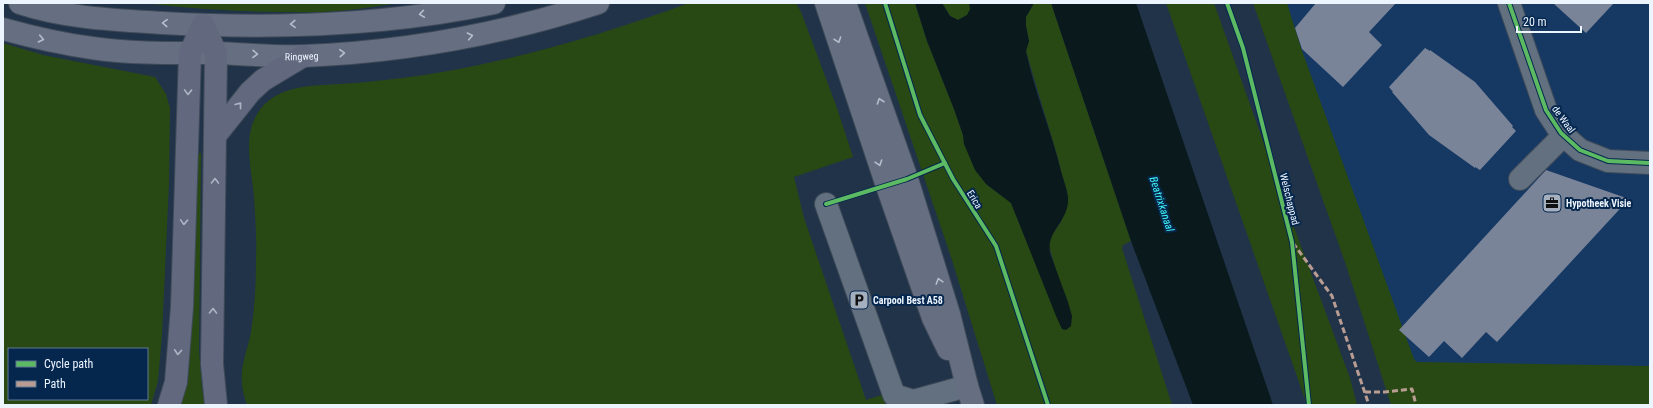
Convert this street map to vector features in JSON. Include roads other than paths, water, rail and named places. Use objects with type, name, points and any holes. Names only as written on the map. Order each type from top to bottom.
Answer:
[{"type":"highway","points":[[169,405],[176,382],[182,307],[190,53],[204,25]]},
{"type":"highway","points":[[204,25],[216,53],[212,364],[216,405]]},
{"type":"highway","points":[[215,136],[250,92],[263,80],[303,56]]},
{"type":"main road","points":[[20,3],[35,8],[78,16],[124,21],[204,25],[320,23],[390,19],[494,3]]},
{"type":"main road","name":"Ringweg","points":[[3,29],[37,38],[92,48],[190,53],[303,56],[369,51],[436,43],[509,28],[598,3]]},
{"type":"main road","points":[[826,3],[933,318],[970,396]]},
{"type":"main road","points":[[846,3],[907,179],[949,314],[970,396]]},
{"type":"street","name":"de Waal","points":[[1510,3],[1546,110],[1564,135],[1580,150],[1608,161],[1650,163]]},
{"type":"street","name":"de Waal","points":[[1520,179],[1564,135]]},
{"type":"street","points":[[826,204],[894,395],[913,400],[970,396]]},
{"type":"water","points":[[915,3],[942,3],[950,16],[958,20],[967,15],[970,9],[969,3],[1034,3],[1026,17],[1029,41],[1026,51],[1033,81],[1057,156],[1068,197],[1068,205],[1065,213],[1051,238],[1050,245],[1050,253],[1072,316],[1071,326],[1066,330],[1062,329],[1056,316],[1011,203],[986,184],[975,170],[964,144],[963,135],[954,109],[927,41]]},
{"type":"water","name":"Beatrixkanaal","points":[[1051,3],[1136,3],[1273,405],[1193,405],[1131,241]]},
{"type":"place","name":"Hypotheek Visie","points":[[1552,203]]},
{"type":"place","name":"Carpool Best A58","points":[[859,300]]}]
